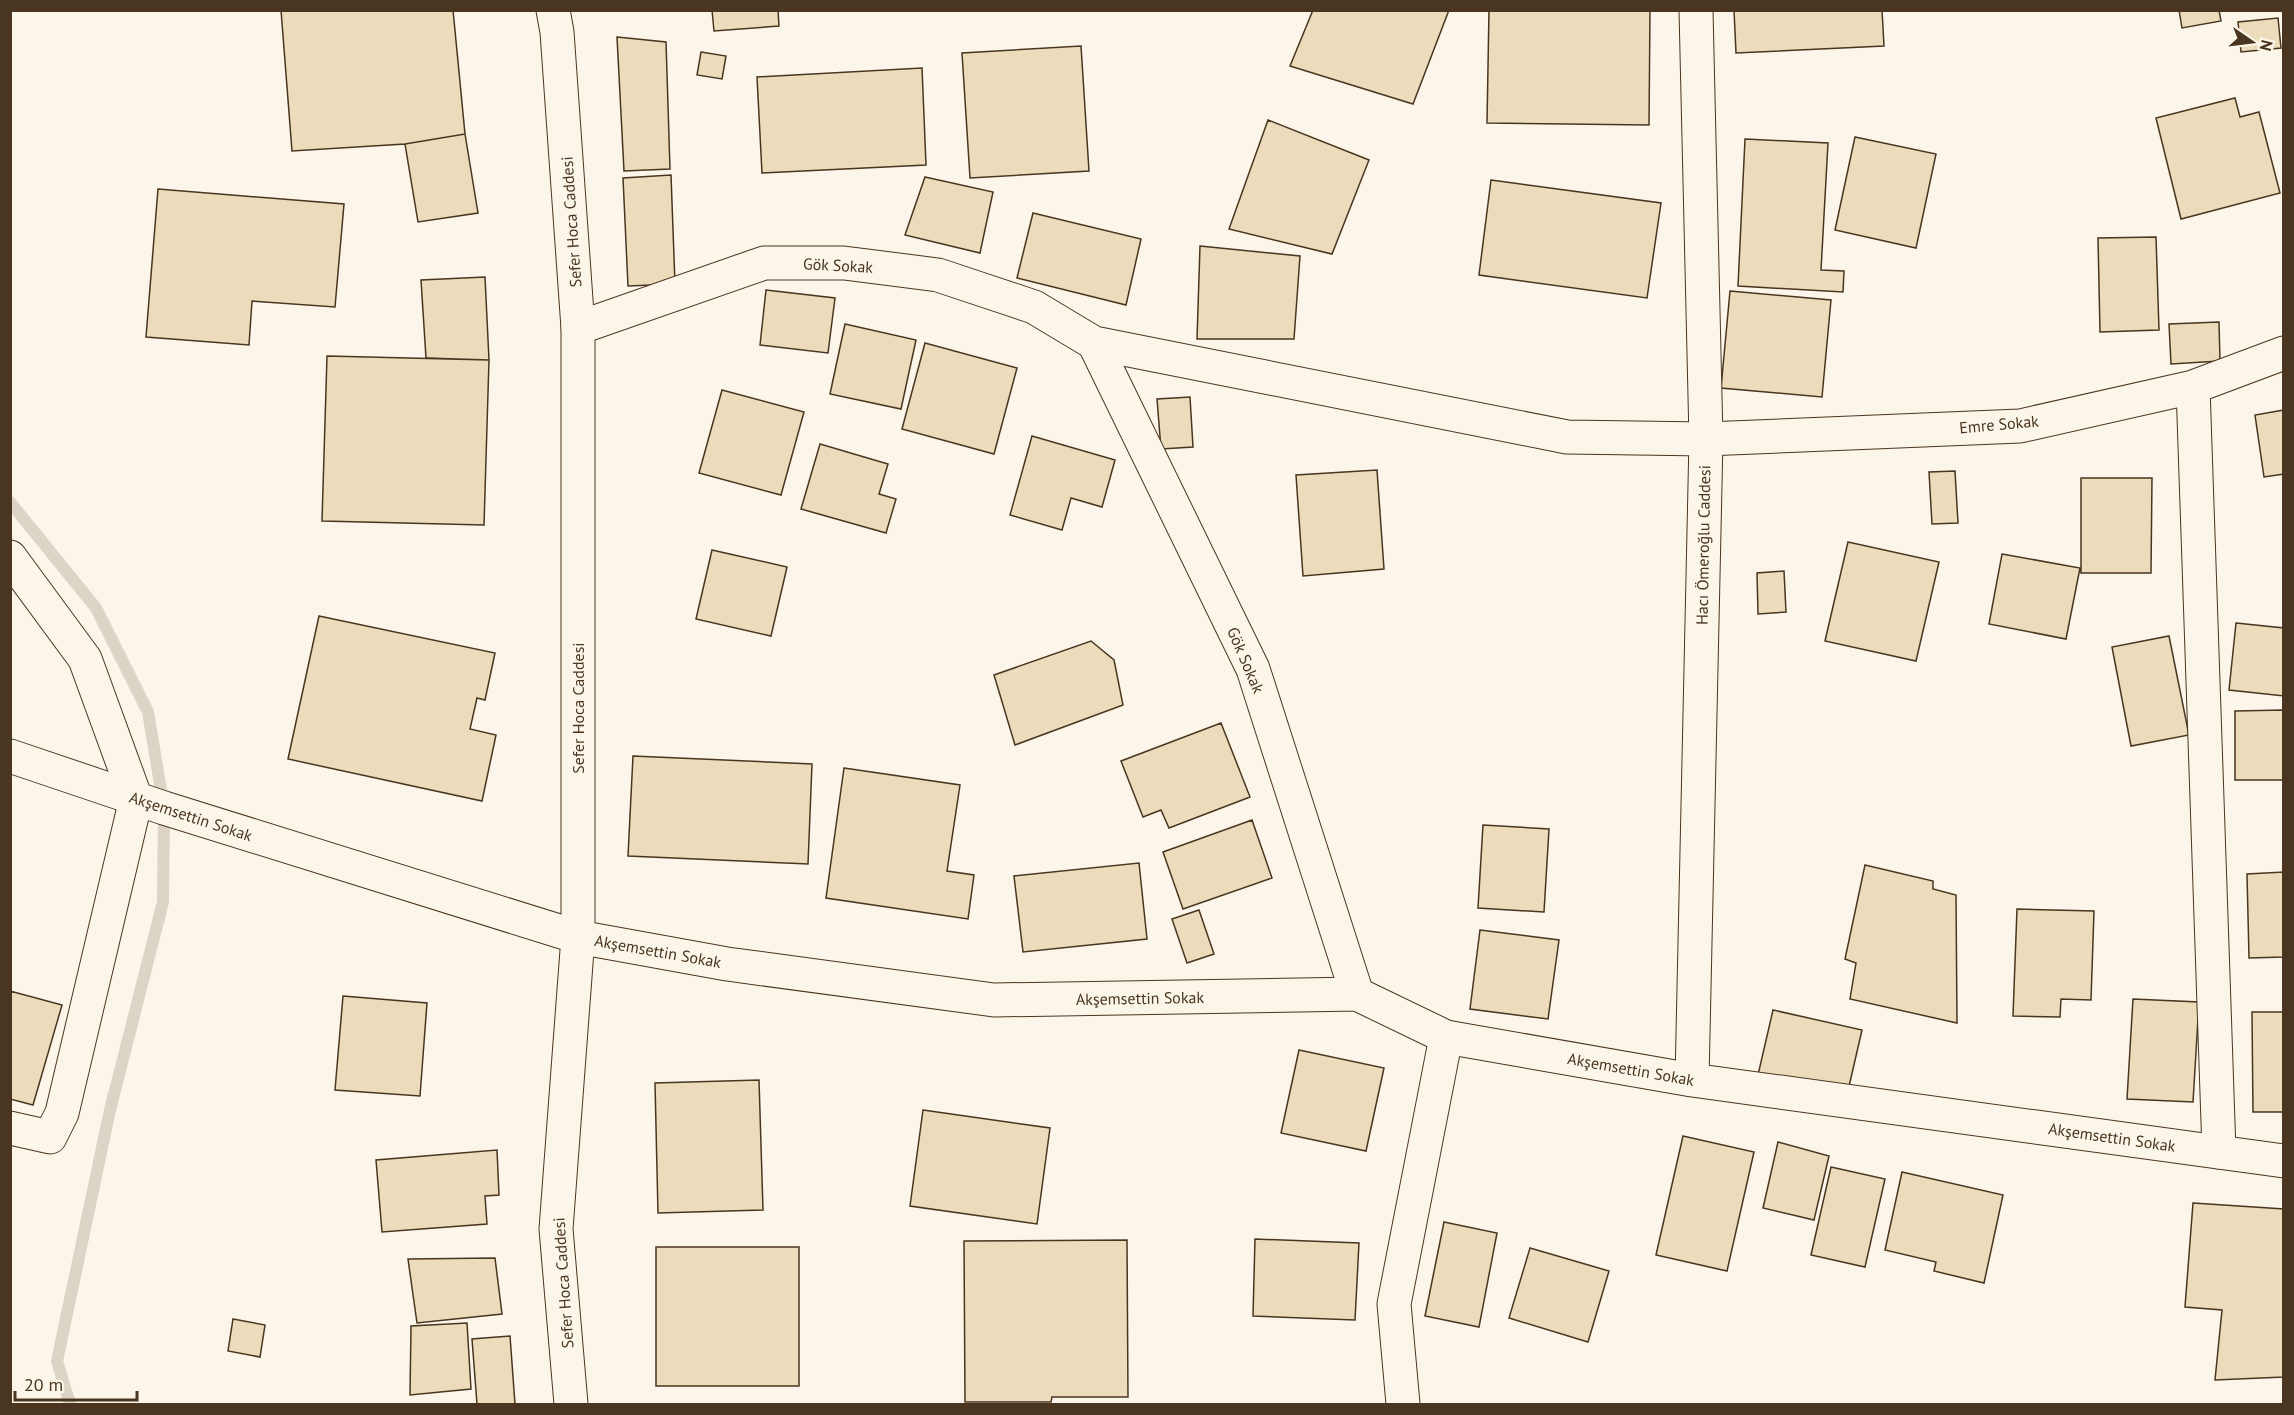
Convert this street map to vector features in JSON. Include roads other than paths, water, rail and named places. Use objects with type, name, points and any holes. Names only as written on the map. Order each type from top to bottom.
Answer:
[{"type":"street","name":"Sefer Hoca Caddesi","points":[[553,10],[557,32],[578,328],[578,937],[556,1229],[571,1404]]},
{"type":"street","name":"Hacı Ömeroğlu Caddesi","points":[[1692,1080],[1706,439],[1696,10]]},
{"type":"street","name":"Gök Sokak","points":[[578,328],[764,263],[844,262],[948,279],[1034,307],[1094,344],[1567,437],[1706,439]]},
{"type":"street","name":"Gök Sokak","points":[[1094,344],[1253,669],[1357,994]]},
{"type":"street","name":"Emre Sokak","points":[[1706,439],[2020,426],[2193,387],[2283,353]]},
{"type":"street","points":[[2193,387],[2219,1152]]},
{"type":"street","points":[[10,557],[85,659],[136,799],[62,1113],[50,1137],[10,1128]]},
{"type":"street","name":"Akşemsettin Sokak","points":[[10,756],[136,799],[578,937],[727,964],[994,1000],[1357,994],[1446,1037],[1692,1080],[2283,1161]]},
{"type":"street","points":[[1403,1404],[1394,1304],[1446,1037]]},
{"type":"waterway","points":[[10,502],[96,608],[148,712],[164,808],[163,902],[110,1110],[57,1361],[70,1404]]}]
